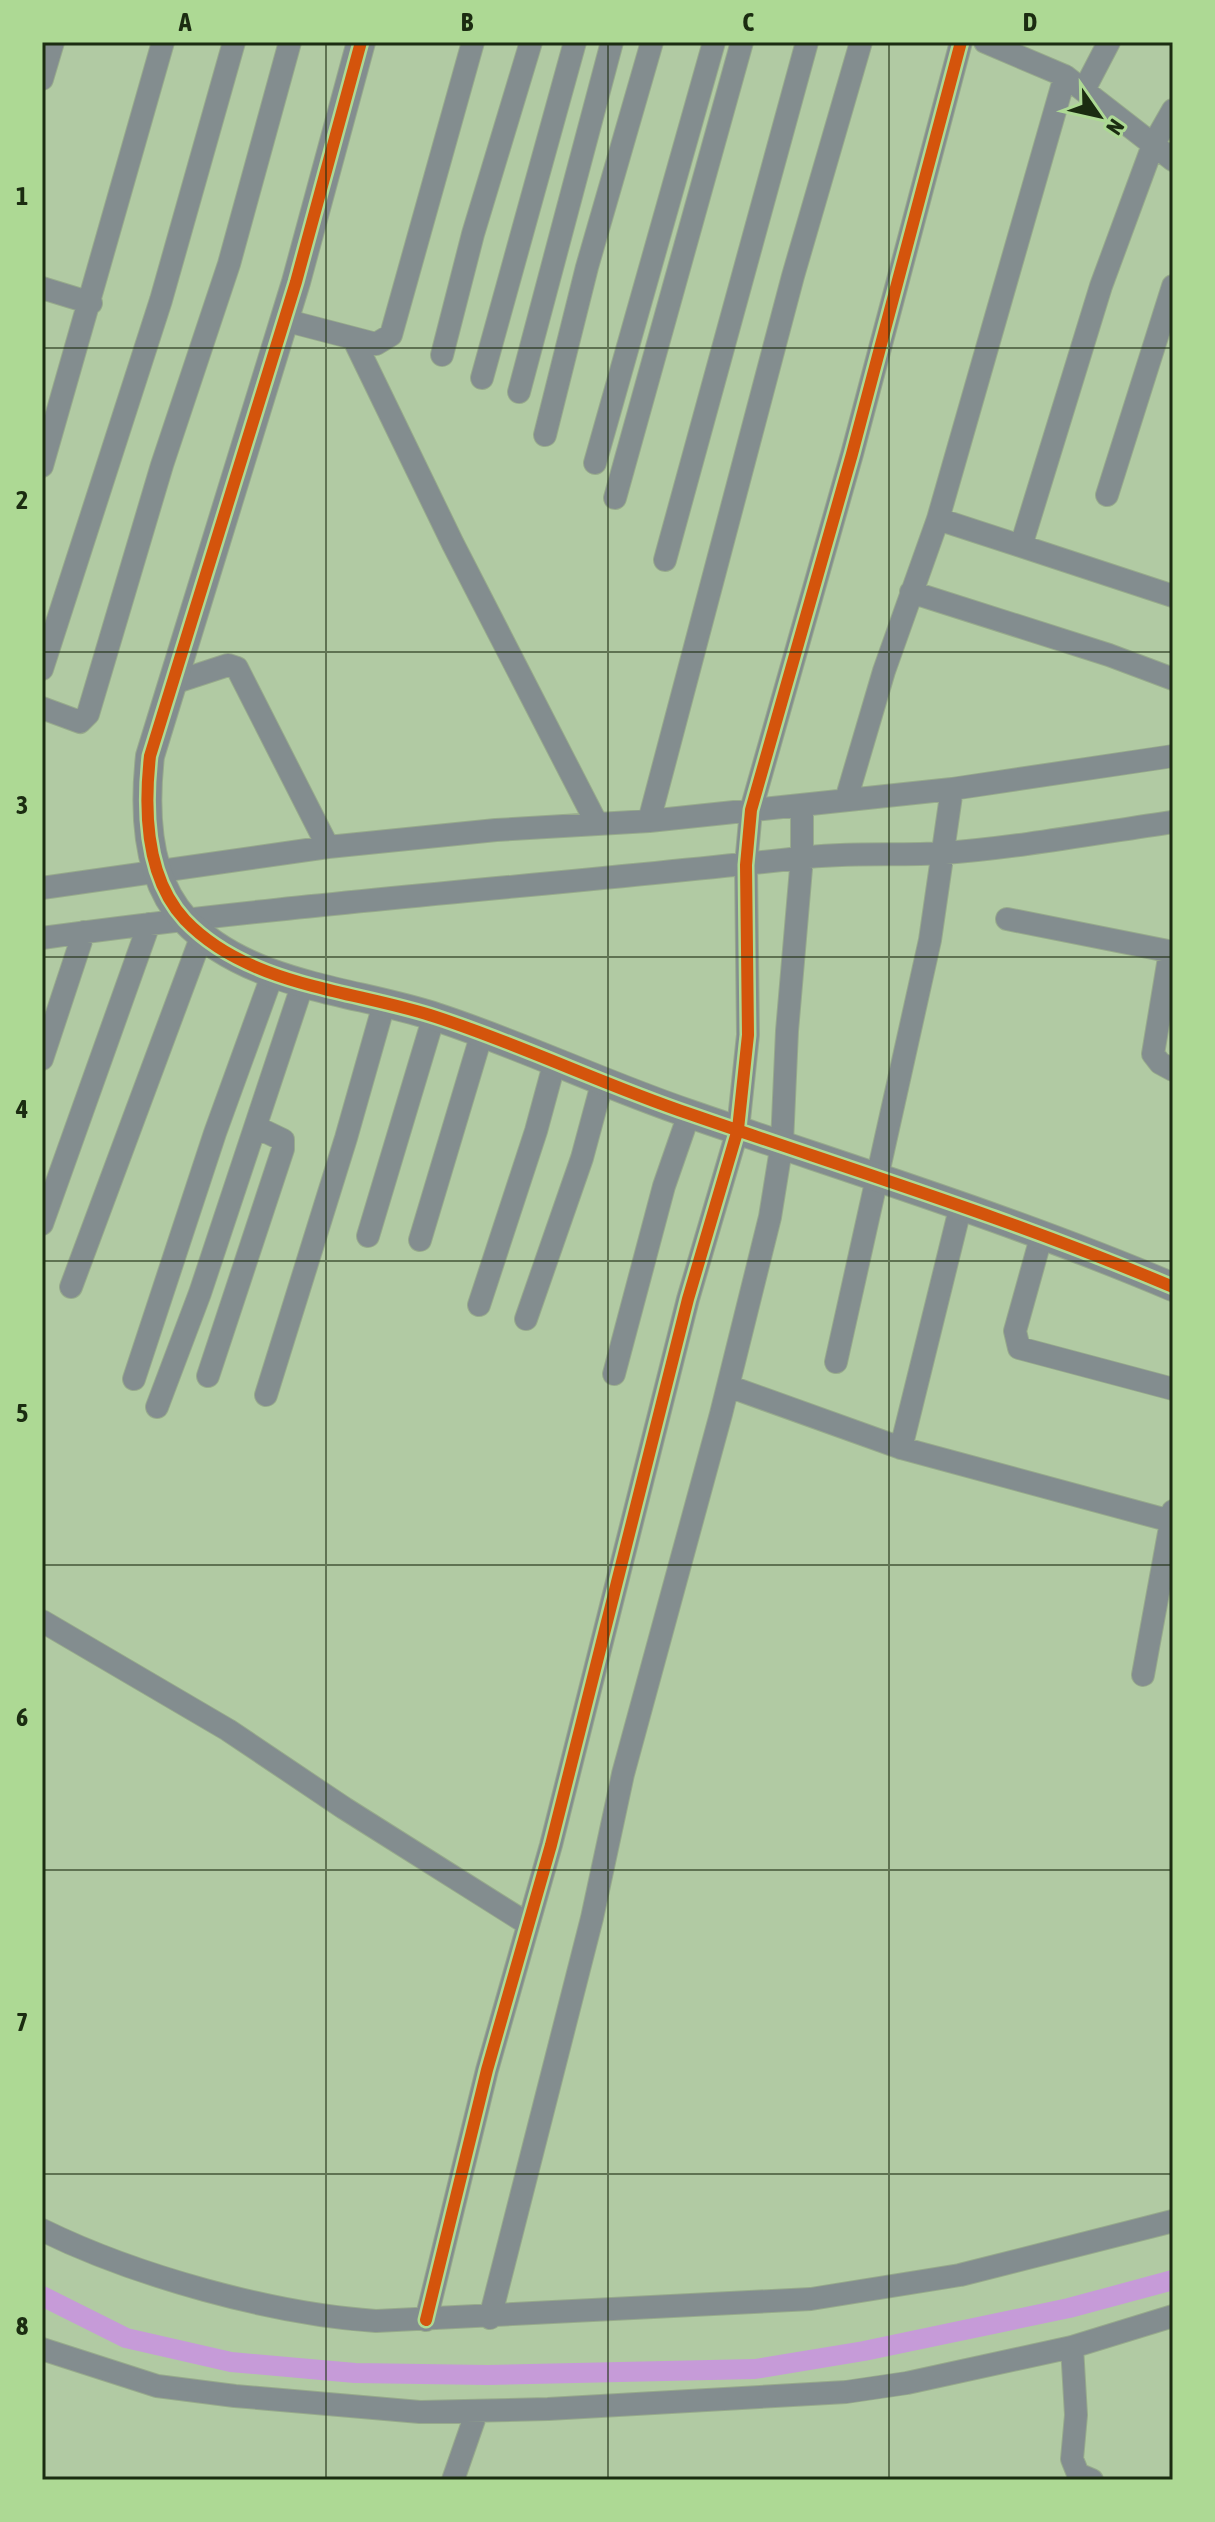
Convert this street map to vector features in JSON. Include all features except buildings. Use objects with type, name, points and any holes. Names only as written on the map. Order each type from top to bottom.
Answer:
[{"type":"street","points":[[42,79],[53,42]]},
{"type":"street","points":[[42,466],[163,42]]},
{"type":"street","points":[[42,669],[161,300],[234,42]]},
{"type":"street","points":[[42,708],[80,722],[88,714],[162,465],[229,264],[290,42]]},
{"type":"street","points":[[361,42],[284,320],[150,756],[147,819],[159,873],[193,926],[273,973],[434,1016],[689,1114],[782,1143],[1042,1234],[1173,1287]]},
{"type":"street","points":[[284,320],[376,344],[391,335],[473,42]]},
{"type":"street","points":[[442,355],[473,234],[531,42]]},
{"type":"street","points":[[482,378],[575,42]]},
{"type":"street","points":[[519,392],[612,42]]},
{"type":"street","points":[[545,435],[587,267],[652,42]]},
{"type":"street","points":[[595,463],[714,42]]},
{"type":"street","points":[[615,498],[742,42]]},
{"type":"street","points":[[665,560],[807,42]]},
{"type":"street","points":[[649,821],[793,276],[861,42]]},
{"type":"street","points":[[426,2320],[487,2070],[528,1924],[688,1299],[738,1129],[745,1084],[749,994],[746,865],[751,810],[961,42]]},
{"type":"street","points":[[985,42],[1065,76],[1173,160]]},
{"type":"street","points":[[1084,90],[1109,42]]},
{"type":"street","points":[[846,800],[911,592],[938,519],[1065,76]]},
{"type":"street","points":[[1021,546],[1101,286],[1153,145],[1173,110]]},
{"type":"street","points":[[1107,495],[1173,286]]},
{"type":"street","points":[[42,288],[91,303]]},
{"type":"street","points":[[354,340],[453,544],[597,824]]},
{"type":"street","points":[[938,519],[1173,596]]},
{"type":"street","points":[[911,592],[1109,655],[1173,679]]},
{"type":"street","points":[[170,684],[228,665],[237,668],[328,847]]},
{"type":"street","points":[[42,888],[328,847],[649,821],[952,789],[1173,756]]},
{"type":"street","points":[[836,1362],[930,940],[952,789]]},
{"type":"street","points":[[490,2318],[592,1918],[623,1774],[728,1386],[770,1217],[782,1143],[787,1031],[802,857],[802,805]]},
{"type":"street","points":[[42,938],[149,924],[193,926],[432,891],[746,865],[802,857],[944,853],[1173,822]]},
{"type":"street","points":[[1007,919],[1171,952],[1153,1054],[1173,1070]]},
{"type":"street","points":[[42,1224],[149,924]]},
{"type":"street","points":[[71,1287],[193,926]]},
{"type":"street","points":[[42,1059],[84,932]]},
{"type":"street","points":[[134,1379],[215,1133],[273,973]]},
{"type":"street","points":[[157,1407],[256,1127],[303,983]]},
{"type":"street","points":[[266,1395],[384,1004]]},
{"type":"street","points":[[368,1236],[434,1016]]},
{"type":"street","points":[[420,1240],[482,1033]]},
{"type":"street","points":[[479,1305],[536,1131],[555,1061]]},
{"type":"street","points":[[526,1319],[582,1158],[603,1080]]},
{"type":"street","points":[[614,1374],[664,1186],[689,1114]]},
{"type":"street","points":[[208,1376],[283,1149],[283,1140],[279,1136],[256,1127]]},
{"type":"street","points":[[901,1448],[961,1205]]},
{"type":"street","points":[[1042,1234],[1015,1331],[1019,1348],[1173,1389]]},
{"type":"street","points":[[728,1386],[901,1448],[1172,1516],[1143,1675]]},
{"type":"street","points":[[42,1621],[228,1730],[344,1808],[528,1924]]},
{"type":"street","points":[[42,2230],[77,2247],[148,2271],[284,2308],[337,2319],[426,2320],[811,2299],[960,2275],[1173,2221]]},
{"type":"street","points":[[42,2349],[157,2386],[370,2409],[477,2411],[846,2392],[987,2368],[1072,2347],[1173,2316]]},
{"type":"street","points":[[1072,2347],[1076,2415],[1072,2459],[1078,2474],[1092,2480]]},
{"type":"street","points":[[453,2480],[477,2411]]},
{"type":"waterway","points":[[42,2296],[126,2338],[231,2362],[355,2373],[488,2375],[755,2369],[864,2351],[1069,2308],[1173,2280]]},
{"type":"cycle path","points":[[361,42],[296,282],[150,756],[147,798],[150,842],[162,884],[172,903],[185,920],[211,942],[240,960],[271,973],[468,1028],[658,1103],[993,1218],[1173,1287]]},
{"type":"cycle path","points":[[426,2320],[487,2070],[551,1845],[688,1299],[738,1129],[748,1035],[746,865],[751,810],[852,454],[961,42]]}]
